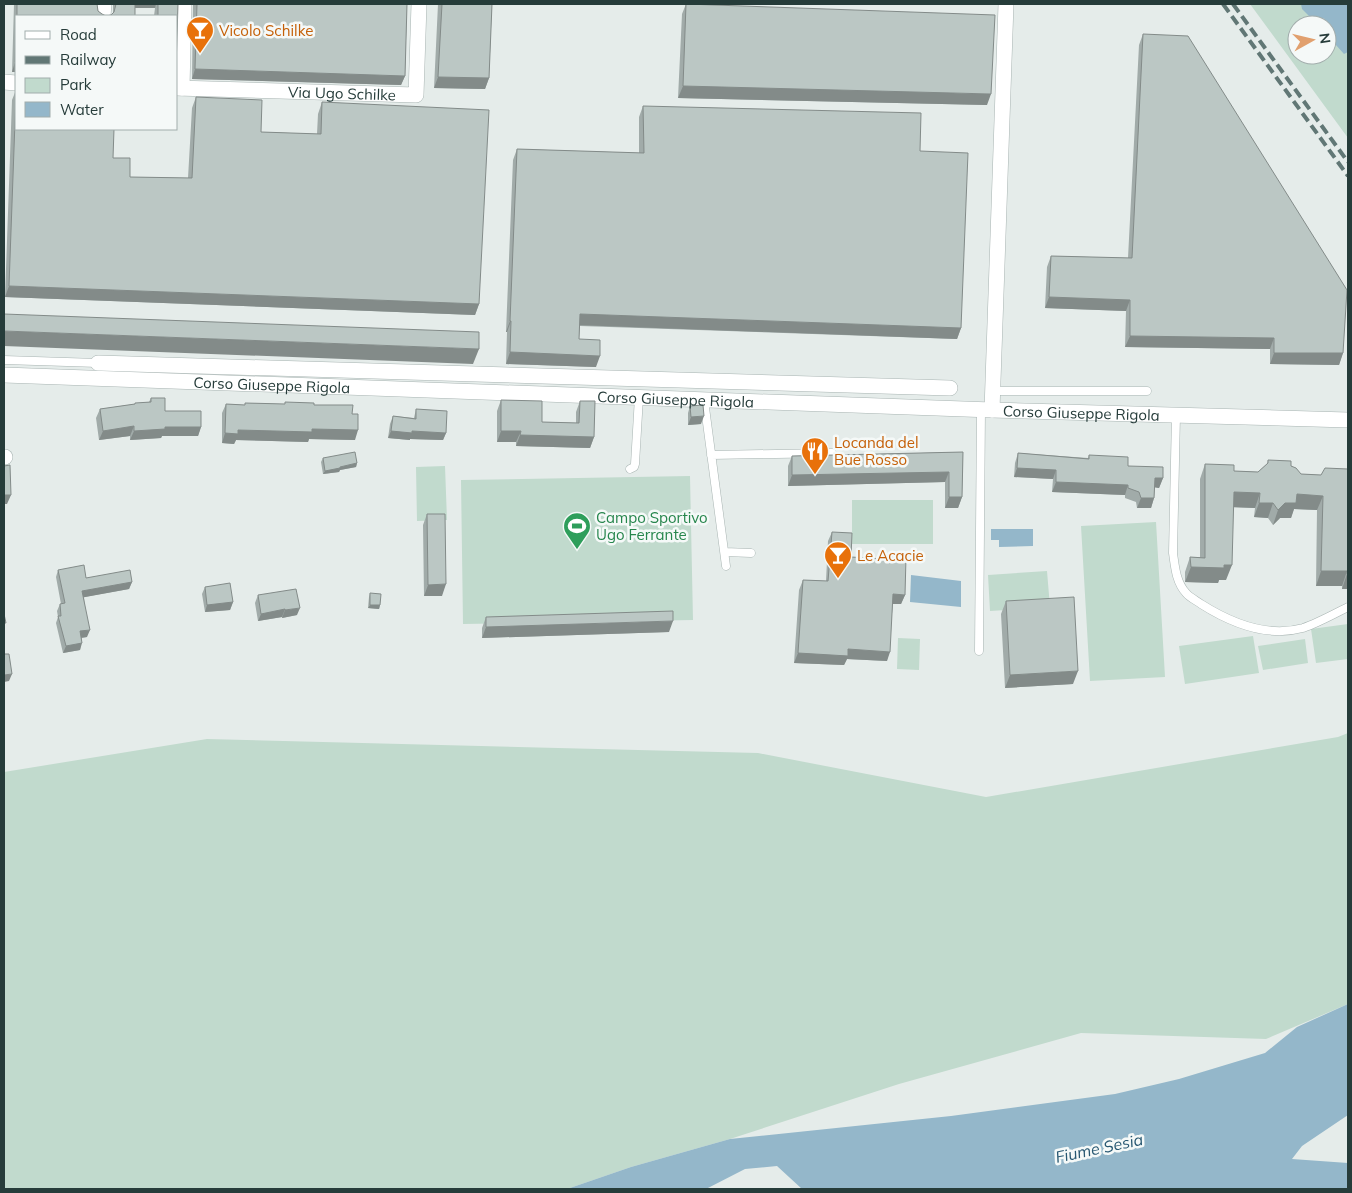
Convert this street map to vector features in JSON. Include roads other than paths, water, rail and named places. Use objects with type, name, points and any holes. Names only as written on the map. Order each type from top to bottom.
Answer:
[{"type":"street","points":[[179,88],[184,4]]},
{"type":"street","name":"Via Ugo Schilke","points":[[179,88],[416,95],[419,4]]},
{"type":"street","points":[[986,410],[993,391],[1006,4]]},
{"type":"street","points":[[91,363],[950,388]]},
{"type":"street","name":"Corso Giuseppe Rigola","points":[[4,375],[986,410],[1348,420]]},
{"type":"lane","points":[[4,360],[91,363],[83,378]]},
{"type":"lane","points":[[993,391],[1147,390]]},
{"type":"lane","points":[[630,469],[635,464],[639,397]]},
{"type":"lane","points":[[704,400],[726,566]]},
{"type":"lane","points":[[979,651],[986,410]]},
{"type":"lane","points":[[1176,415],[1173,553],[1176,576],[1186,593],[1214,612],[1248,627],[1268,631],[1303,628],[1348,607]]},
{"type":"lane","points":[[711,455],[832,453]]},
{"type":"lane","points":[[724,552],[751,553]]},
{"type":"water","points":[[1301,4],[1348,4],[1348,52],[1344,54],[1337,46],[1337,15],[1308,15],[1302,9]]},
{"type":"water","points":[[991,529],[1033,529],[1033,546],[999,547],[999,540],[991,540]]},
{"type":"water","points":[[911,575],[961,581],[961,607],[910,602]]},
{"type":"water","name":"Fiume Sesia","points":[[1348,1004],[1348,1115],[1302,1146],[1292,1159],[1348,1163],[1348,1189],[802,1189],[777,1166],[745,1169],[706,1189],[567,1189],[631,1167],[730,1139],[951,1116],[1115,1094],[1179,1079],[1265,1053],[1297,1027]]},
{"type":"railway","points":[[1223,4],[1348,176]]},
{"type":"railway","points":[[1233,4],[1348,162]]},
{"type":"place","name":"Vicolo Schilke","points":[[200,54]]},
{"type":"place","name":"Locanda del Bue Rosso","points":[[815,475]]},
{"type":"place","name":"Campo Sportivo Ugo Ferrante","points":[[577,550]]},
{"type":"place","name":"Le Acacie","points":[[838,579]]}]
